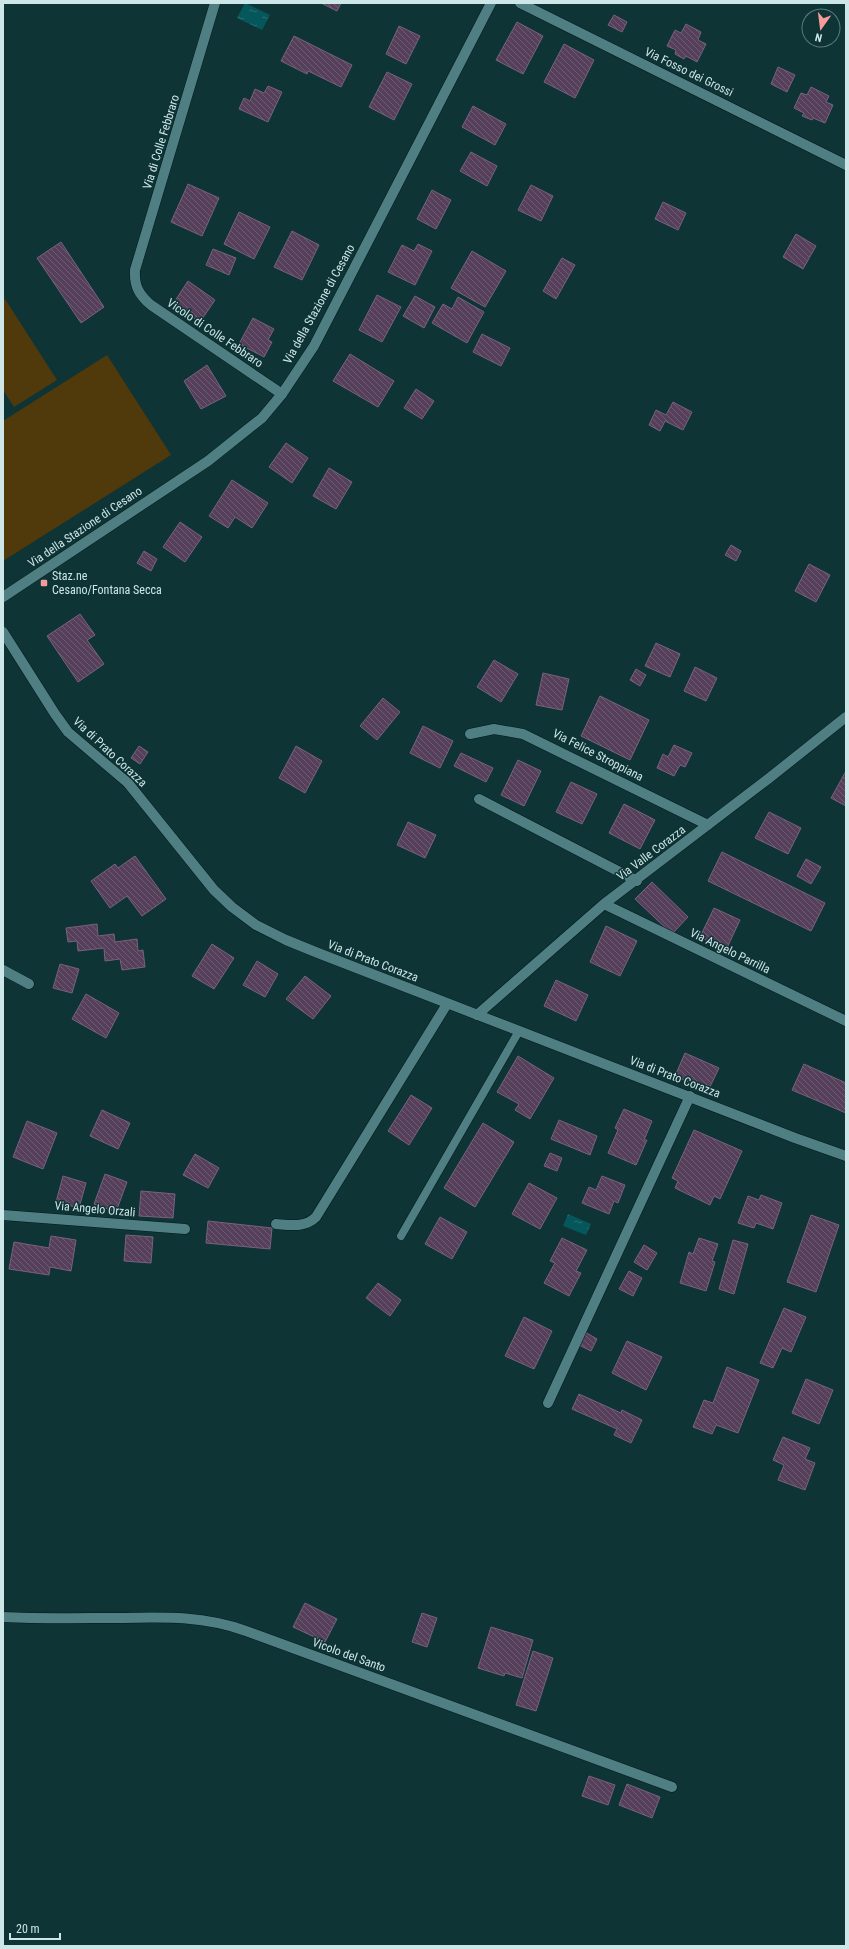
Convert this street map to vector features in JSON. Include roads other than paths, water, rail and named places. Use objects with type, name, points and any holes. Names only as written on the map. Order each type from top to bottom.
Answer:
[{"type":"street","name":"Via di Colle Febbraro","points":[[136,289],[136,270],[215,3]]},
{"type":"street","name":"Via della Stazione di Cesano","points":[[3,597],[208,461],[262,418],[282,394],[314,346],[340,298],[491,3]]},
{"type":"street","name":"Via Fosso dei Grossi","points":[[520,3],[846,165]]},
{"type":"street","name":"Vicolo di Colle Febbraro","points":[[136,289],[146,301],[158,310],[282,394]]},
{"type":"street","name":"Via di Prato Corazza","points":[[3,632],[65,728],[76,740],[128,783],[209,884],[232,907],[256,925],[286,940],[447,1004],[690,1096],[795,1138],[846,1156]]},
{"type":"street","name":"Via Valle Corazza","points":[[477,1015],[604,904],[637,881],[846,717]]},
{"type":"street","name":"Via Felice Stroppiana","points":[[470,734],[494,729],[523,734],[708,825]]},
{"type":"street","points":[[479,800],[637,881]]},
{"type":"street","name":"Via Angelo Parrilla","points":[[604,904],[846,1021]]},
{"type":"street","points":[[3,970],[29,984]]},
{"type":"street","points":[[276,1224],[304,1224],[316,1217],[447,1004]]},
{"type":"street","points":[[548,1403],[690,1096]]},
{"type":"street","name":"Via Angelo Orzali","points":[[3,1215],[185,1229]]},
{"type":"street","name":"Vicolo del Santo","points":[[3,1617],[33,1619],[175,1617],[218,1623],[246,1631],[672,1787]]},
{"type":"lane","points":[[401,1236],[519,1032]]},
{"type":"water","points":[[245,3],[270,15],[262,30],[237,18]]},
{"type":"water","points":[[568,1214],[591,1224],[586,1235],[563,1226]]},
{"type":"place","name":"Staz.ne Cesano/Fontana Secca","points":[[44,583]]}]
